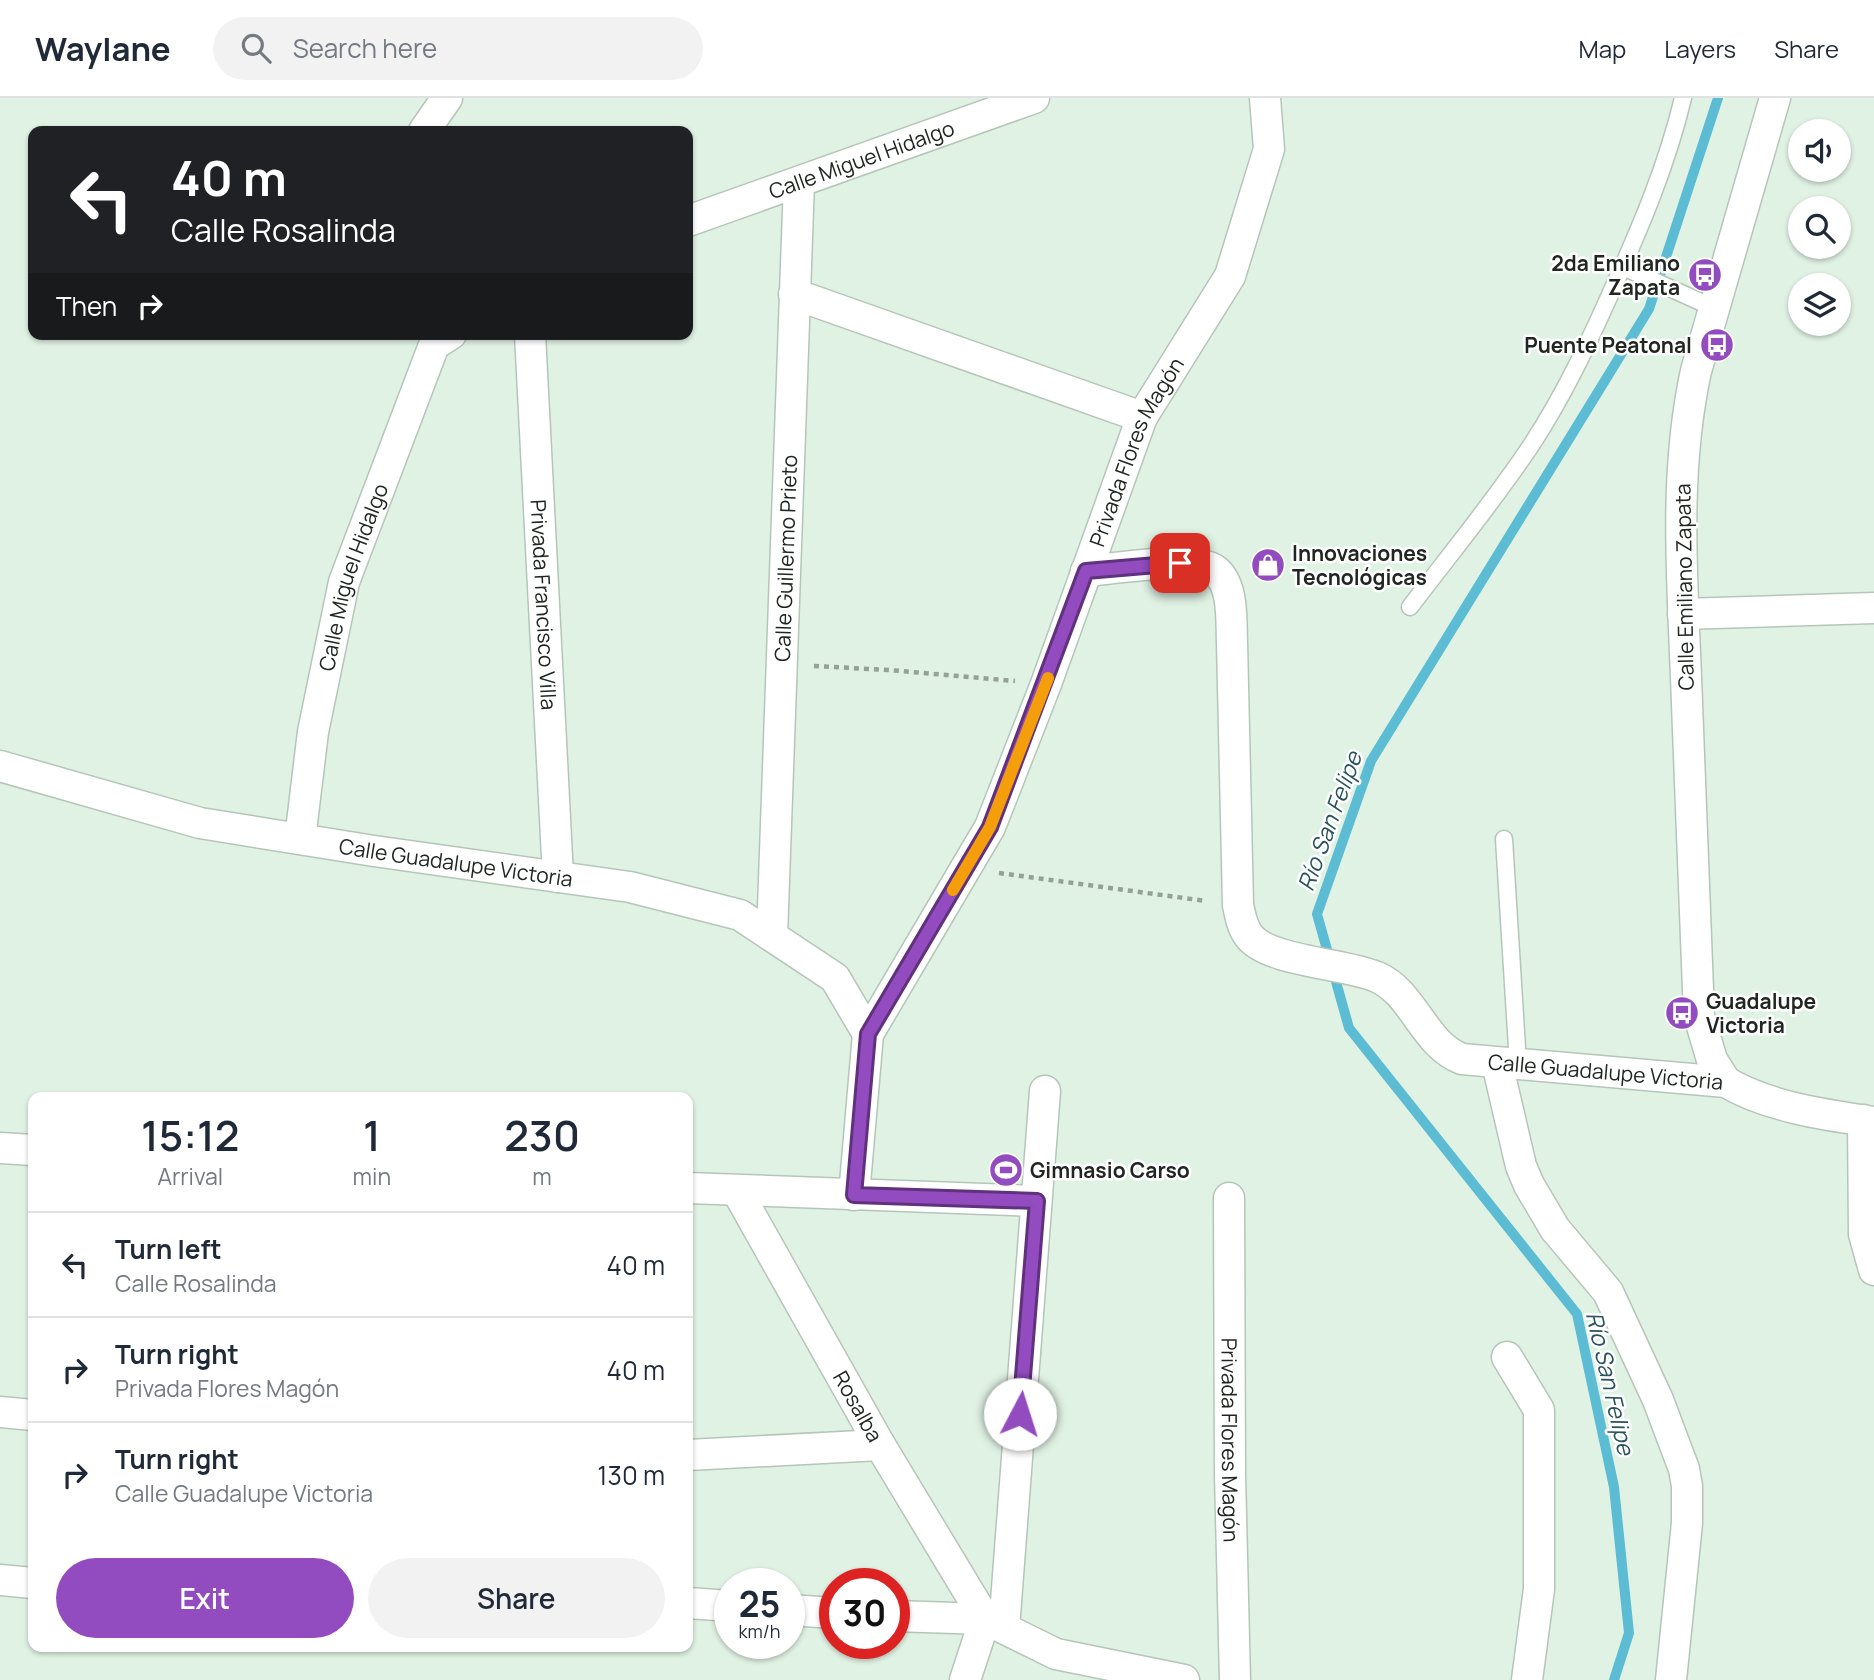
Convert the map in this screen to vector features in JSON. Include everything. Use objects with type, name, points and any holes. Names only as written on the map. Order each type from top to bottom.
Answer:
[{"type":"street","points":[[427,126],[447,98]]},
{"type":"street","name":"Calle Miguel Hidalgo","points":[[693,220],[1034,98]]},
{"type":"street","name":"Privada Flores Magón","points":[[854,1195],[868,1034],[990,827],[1046,684],[1142,417],[1230,276],[1269,149],[1265,98]]},
{"type":"street","name":"Calle Emiliano Zapata","points":[[1726,1082],[1712,1060],[1699,1016],[1683,614],[1681,473],[1703,303],[1775,98]]},
{"type":"street","name":"Calle Guillermo Prieto","points":[[772,936],[799,182]]},
{"type":"street","points":[[794,294],[1142,417]]},
{"type":"street","name":"Calle Miguel Hidalgo","points":[[300,839],[313,732],[344,582],[434,345],[442,340]]},
{"type":"street","name":"Privada Francisco Villa","points":[[530,340],[558,877]]},
{"type":"street","points":[[1086,571],[1194,563],[1215,570],[1227,587],[1231,611],[1238,905]]},
{"type":"street","points":[[1683,614],[1874,608]]},
{"type":"street","name":"Calle Guadalupe Victoria","points":[[0,766],[200,823],[630,887],[740,915],[835,978],[868,1034]]},
{"type":"street","name":"Calle Guadalupe Victoria","points":[[1238,905],[1249,936],[1263,947],[1377,977],[1394,988],[1443,1049],[1451,1055],[1475,1061],[1726,1082],[1745,1093],[1771,1101],[1869,1121]]},
{"type":"street","points":[[1508,1063],[1521,1166],[1529,1185],[1555,1228],[1608,1292],[1658,1400],[1684,1469],[1687,1523],[1671,1680]]},
{"type":"street","points":[[965,1680],[994,1623],[1037,1201],[1045,1091]]},
{"type":"street","points":[[1869,1121],[1864,1234],[1874,1270]]},
{"type":"street","points":[[0,1148],[28,1150]]},
{"type":"street","points":[[693,1188],[1037,1201]]},
{"type":"street","name":"Rosalba","points":[[737,1191],[880,1445],[994,1623]]},
{"type":"street","name":"Privada Flores Magón","points":[[1229,1198],[1230,1474],[1236,1680]]},
{"type":"street","points":[[1507,1357],[1539,1410],[1539,1589],[1527,1680]]},
{"type":"street","points":[[0,1412],[28,1415]]},
{"type":"street","points":[[693,1455],[880,1445]]},
{"type":"street","points":[[0,1580],[28,1583]]},
{"type":"street","points":[[693,1603],[714,1605]]},
{"type":"street","points":[[910,1617],[994,1623],[1056,1654],[1184,1680]]},
{"type":"lane","points":[[1410,607],[1531,445],[1562,395],[1657,188],[1683,98]]},
{"type":"lane","points":[[1623,267],[1703,303]]},
{"type":"lane","points":[[1504,839],[1508,1063]]},
{"type":"path","points":[[782,665],[889,670],[1046,684]]},
{"type":"path","points":[[965,869],[1238,905]]},
{"type":"waterway","name":"Río San Felipe","points":[[1614,1680],[1629,1633],[1614,1487],[1577,1314],[1349,1028],[1317,914],[1371,761],[1649,309],[1718,98]]},
{"type":"slow traffic","points":[[953,890],[990,827],[1048,678]]},
{"type":"place","name":"2da Emiliano Zapata","points":[[1705,275]]},
{"type":"place","name":"Puente Peatonal","points":[[1717,345]]},
{"type":"place","name":"Innovaciones Tecnológicas","points":[[1268,565]]},
{"type":"place","name":"Guadalupe Victoria","points":[[1682,1013]]},
{"type":"place","name":"Gimnasio Carso","points":[[1006,1170]]},
{"type":"route","points":[[1020,1414],[1037,1201],[854,1195],[868,1034],[990,827],[1046,684],[1086,571],[1180,563]]}]
